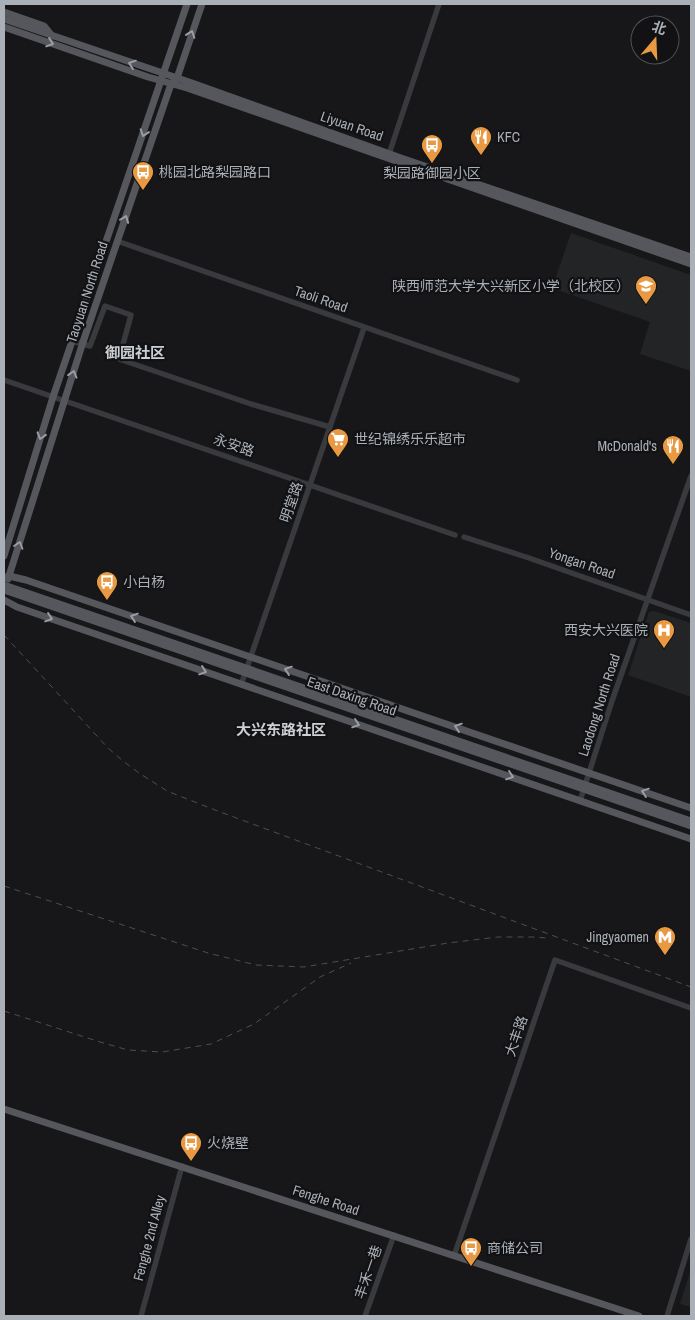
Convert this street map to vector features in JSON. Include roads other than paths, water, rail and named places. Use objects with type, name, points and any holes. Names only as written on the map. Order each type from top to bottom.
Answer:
[{"type":"main road","name":"Taoyuan North Road","points":[[4,556],[53,397],[187,4]]},
{"type":"main road","name":"Taoyuan North Road","points":[[4,588],[82,344],[172,84],[176,78],[202,4]]},
{"type":"main road","points":[[4,12],[44,26],[52,36]]},
{"type":"main road","name":"Liyuan Road","points":[[4,20],[162,77],[172,84],[416,163],[691,256]]},
{"type":"main road","name":"Liyuan Road","points":[[4,27],[162,77],[176,78],[691,264]]},
{"type":"main road","points":[[7,577],[251,657],[691,808]]},
{"type":"main road","name":"East Daxing Road","points":[[4,588],[585,787],[691,826]]},
{"type":"main road","points":[[4,600],[25,610],[691,839]]},
{"type":"main road","name":"East Daxing Road","points":[[585,787],[691,821]]},
{"type":"main road","name":"Fenghe Road","points":[[4,1109],[639,1316]]},
{"type":"street","points":[[388,155],[439,4]]},
{"type":"street","name":"Taoli Road","points":[[117,241],[517,380]]},
{"type":"street","points":[[72,341],[90,346],[104,306],[131,314],[119,359],[251,404],[330,427]]},
{"type":"street","name":"明堂路","points":[[241,685],[364,328]]},
{"type":"street","name":"永安路","points":[[4,380],[455,535]]},
{"type":"street","name":"Laodong North Road","points":[[580,800],[612,701],[691,476]]},
{"type":"street","name":"Yongan Road","points":[[464,537],[691,615]]},
{"type":"street","name":"大丰路","points":[[454,1256],[555,960],[691,1008]]},
{"type":"street","name":"Fenghe 2nd Alley","points":[[141,1316],[182,1166]]},
{"type":"street","name":"丰禾一巷","points":[[365,1316],[394,1235]]},
{"type":"street","points":[[667,1316],[691,1239]]},
{"type":"railway","points":[[4,635],[108,748],[139,773],[167,791],[691,987]]},
{"type":"railway","points":[[4,886],[208,953],[256,965],[304,967],[448,943],[498,937],[546,938]]},
{"type":"railway","points":[[4,1011],[128,1050],[162,1052],[211,1044],[254,1024],[320,977],[351,963]]},
{"type":"place","name":"KFC","points":[[481,156]]},
{"type":"place","name":"梨园路御园小区","points":[[432,164]]},
{"type":"place","name":"桃园北路梨园路口","points":[[143,191]]},
{"type":"place","name":"陕西师范大学大兴新区小学（北校区）","points":[[646,305]]},
{"type":"place","name":"世纪锦绣乐乐超市","points":[[338,458]]},
{"type":"place","name":"McDonald's","points":[[673,465]]},
{"type":"place","name":"小白杨","points":[[107,601]]},
{"type":"place","name":"西安大兴医院","points":[[664,649]]},
{"type":"place","name":"Jingyaomen","points":[[665,956]]},
{"type":"place","name":"火烧壁","points":[[191,1162]]},
{"type":"place","name":"商储公司","points":[[471,1267]]},
{"type":"district","name":"御园社区","points":[[135,353]]},
{"type":"district","name":"大兴东路社区","points":[[281,730]]}]
